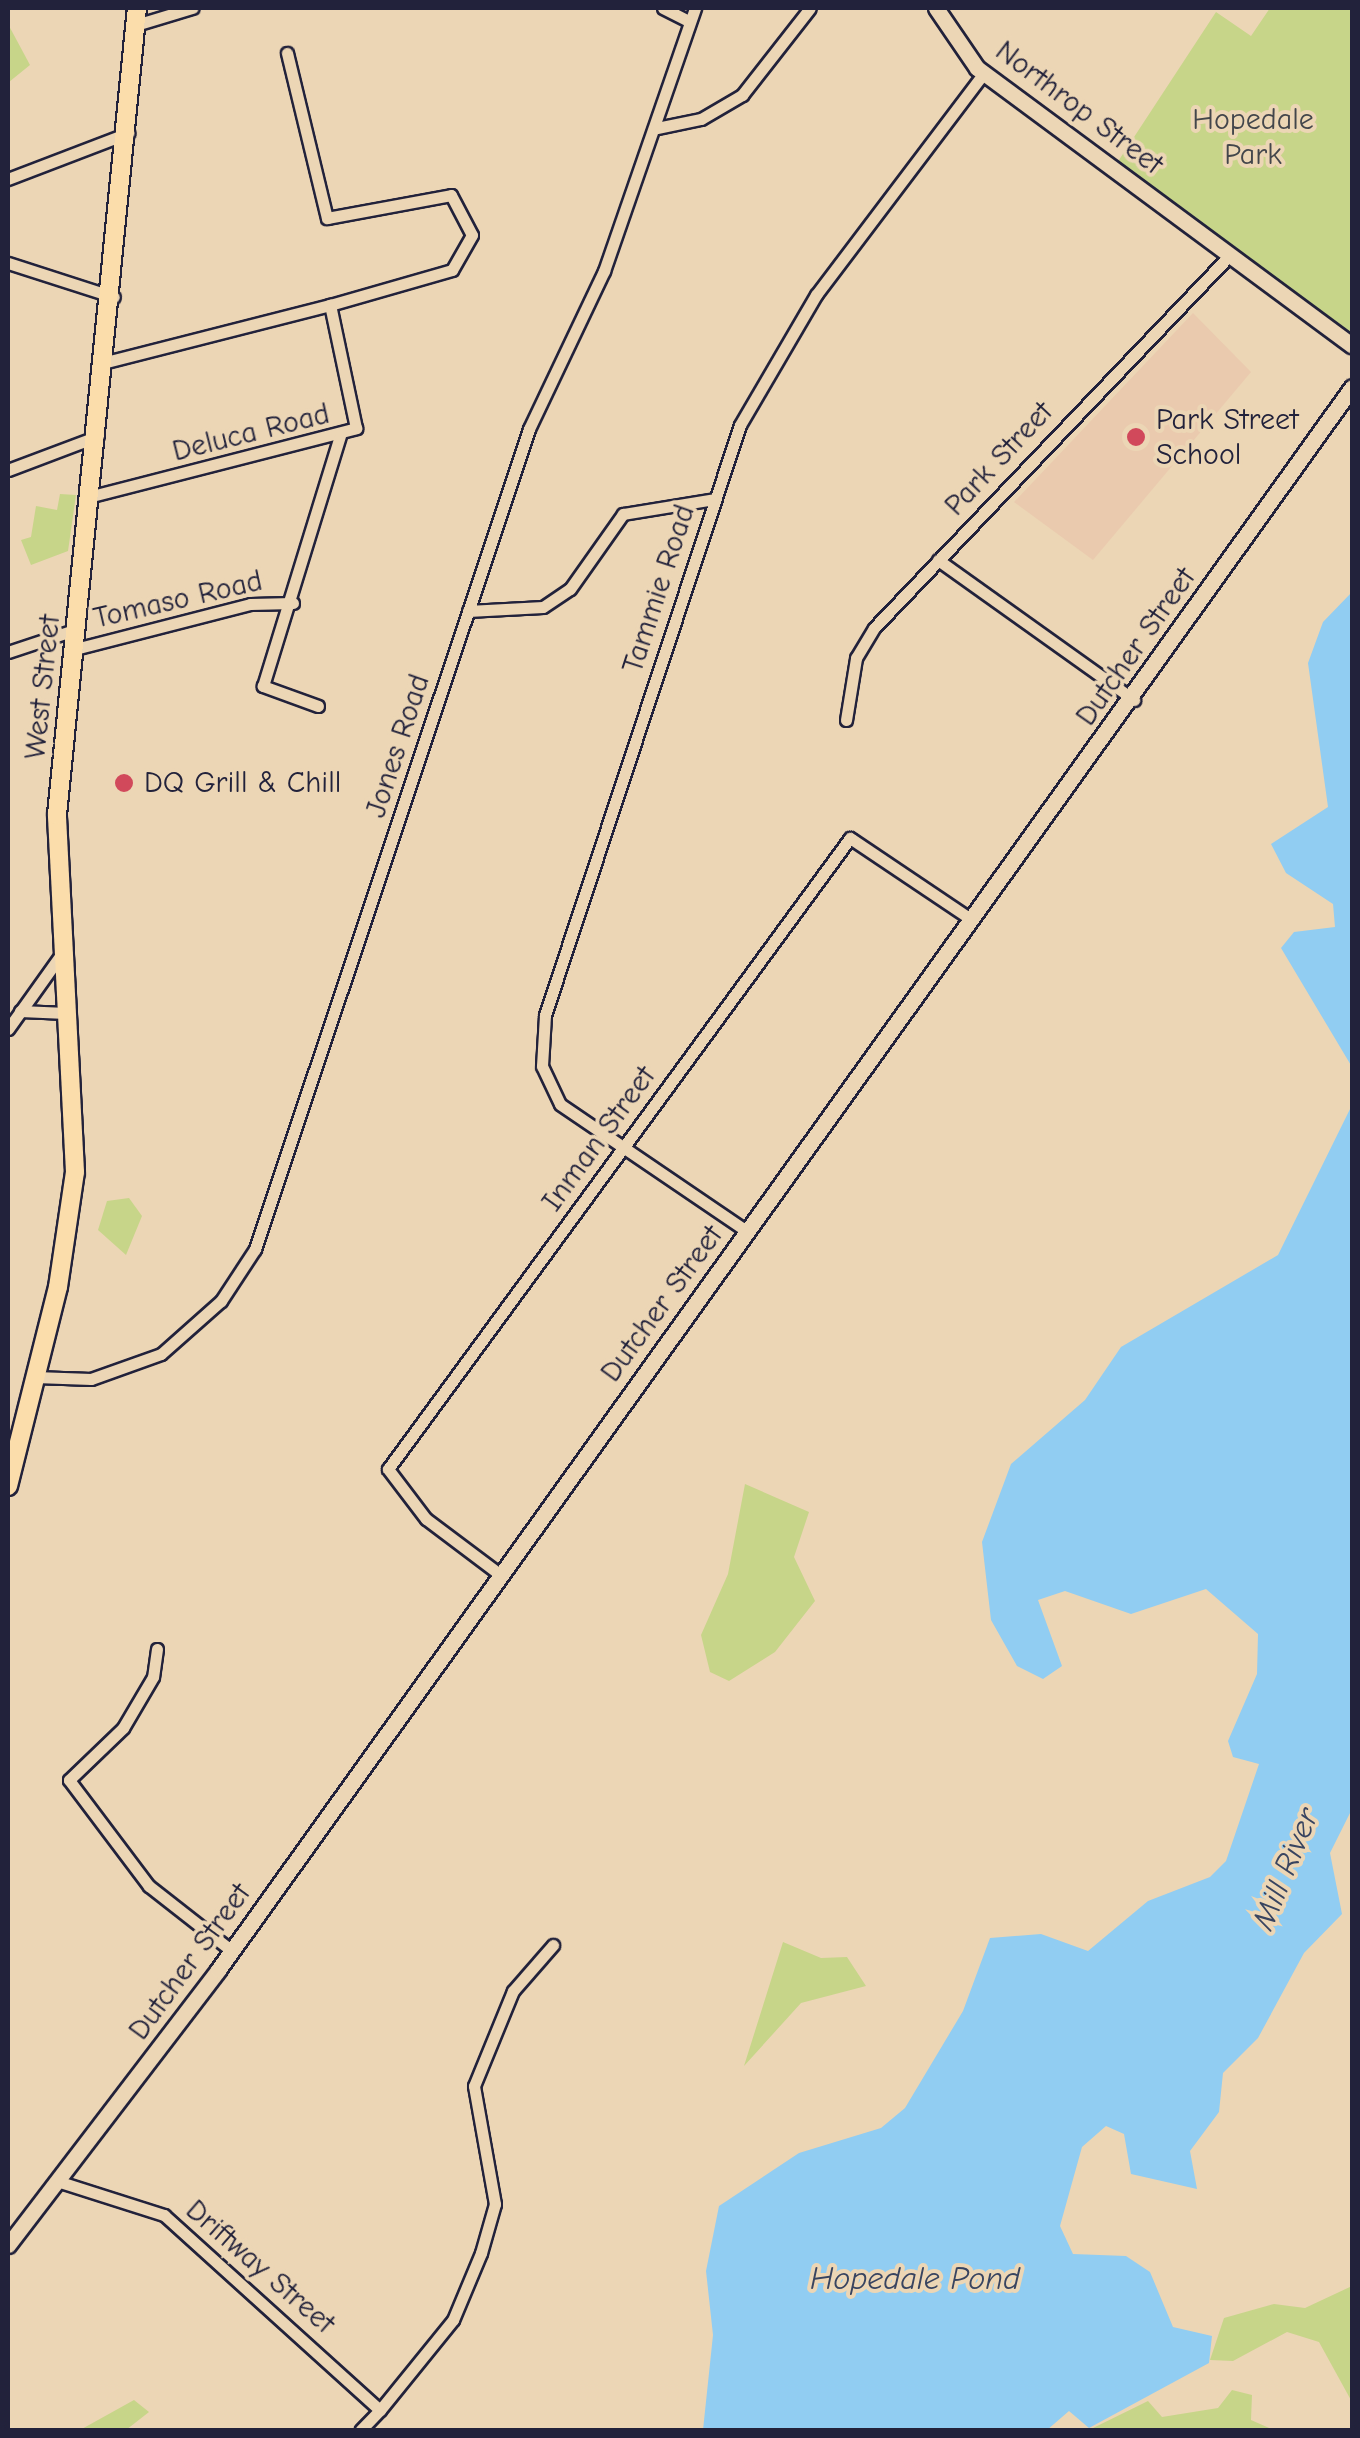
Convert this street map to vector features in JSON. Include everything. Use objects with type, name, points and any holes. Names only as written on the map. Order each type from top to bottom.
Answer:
[{"type":"main road","name":"West Street","points":[[8,1486],[35,1377],[75,1172],[60,956],[58,815],[114,297],[137,16]]},
{"type":"street","points":[[137,16],[192,8]]},
{"type":"street","points":[[663,8],[690,22]]},
{"type":"street","name":"Jones Road","points":[[35,1377],[91,1379],[161,1354],[221,1301],[256,1250],[529,429],[604,271],[657,128],[695,8]]},
{"type":"street","points":[[657,128],[702,119],[742,96],[810,8]]},
{"type":"street","name":"Northrop Street","points":[[936,8],[984,73],[1352,344]]},
{"type":"street","points":[[106,362],[452,270],[472,235],[451,195],[328,218],[287,53]]},
{"type":"street","name":"Tammie Road","points":[[748,1232],[556,1099],[541,1035],[740,425],[802,316],[984,73]]},
{"type":"street","points":[[8,179],[128,133]]},
{"type":"street","name":"Park Street","points":[[846,720],[863,642],[1230,255]]},
{"type":"street","points":[[8,263],[114,297]]},
{"type":"street","name":"Deluca Road","points":[[92,496],[340,436],[356,428],[355,404],[330,305]]},
{"type":"street","name":"Dutcher Street","points":[[9,2239],[63,2183],[232,1951],[1134,700],[1352,387]]},
{"type":"street","points":[[8,470],[98,436]]},
{"type":"street","name":"Tomaso Road","points":[[318,706],[263,686],[293,602],[340,436]]},
{"type":"street","points":[[468,611],[543,607],[570,588],[623,514],[715,500]]},
{"type":"street","points":[[938,560],[1134,700]]},
{"type":"street","name":"Tomaso Road","points":[[74,649],[250,604],[293,602]]},
{"type":"street","points":[[8,652],[77,629]]},
{"type":"street","name":"Inman Street","points":[[502,1576],[426,1518],[388,1469],[850,838],[972,920]]},
{"type":"street","points":[[8,1029],[60,956]]},
{"type":"street","points":[[20,1010],[66,1012]]},
{"type":"street","points":[[157,1649],[145,1695],[95,1764],[70,1780],[149,1886],[232,1951]]},
{"type":"street","points":[[360,2430],[452,2320],[481,2253],[495,2191],[474,2088],[514,1991],[553,1945]]},
{"type":"street","name":"Driftway Street","points":[[63,2183],[164,2215],[380,2410]]},
{"type":"shaded area","name":"Park Street School","points":[[1193,313],[1251,372],[1093,560],[1014,502]]},
{"type":"green space","name":"Hopedale Park","points":[[1270,8],[1352,8],[1352,334],[1117,163],[1216,12],[1251,36]]},
{"type":"green space","points":[[8,24],[30,65],[9,82],[8,81]]},
{"type":"green space","points":[[60,494],[76,495],[68,551],[31,565],[21,540],[31,537],[36,506],[57,510]]},
{"type":"green space","points":[[129,1198],[142,1216],[126,1255],[98,1230],[107,1201]]},
{"type":"green space","points":[[745,1484],[809,1512],[794,1557],[815,1601],[775,1652],[729,1681],[710,1672],[701,1635],[728,1574]]},
{"type":"green space","points":[[783,1942],[821,1958],[847,1957],[866,1986],[801,2003],[744,2066]]},
{"type":"green space","points":[[1352,2286],[1352,2402],[1319,2342],[1287,2332],[1233,2361],[1210,2360],[1224,2318],[1274,2304],[1305,2308]]},
{"type":"green space","points":[[1232,2390],[1252,2395],[1251,2420],[1274,2430],[1089,2430],[1148,2401],[1162,2417],[1218,2408]]},
{"type":"green space","points":[[134,2400],[149,2412],[126,2430],[80,2430]]},
{"type":"water","points":[[1352,592],[1352,1067],[1281,948],[1294,932],[1335,927],[1333,904],[1286,873],[1271,844],[1328,807],[1308,663],[1323,622]]},
{"type":"water","name":"Hopedale Pond","points":[[1352,1105],[1352,1809],[1330,1853],[1342,1914],[1304,1953],[1258,2038],[1223,2073],[1219,2112],[1190,2151],[1197,2189],[1131,2174],[1124,2134],[1106,2126],[1082,2147],[1060,2226],[1073,2254],[1126,2256],[1150,2272],[1173,2327],[1212,2336],[1209,2363],[1089,2428],[1069,2411],[1047,2430],[703,2430],[713,2335],[706,2271],[719,2206],[799,2153],[881,2128],[905,2108],[963,2011],[990,1938],[1041,1934],[1088,1951],[1148,1901],[1210,1877],[1226,1861],[1259,1764],[1233,1757],[1228,1741],[1257,1674],[1258,1634],[1206,1589],[1131,1614],[1065,1591],[1038,1600],[1062,1666],[1043,1679],[1017,1666],[991,1620],[982,1542],[1011,1464],[1085,1400],[1121,1347],[1278,1255]]},
{"type":"place","name":"Park Street School","points":[[1136,437]]},
{"type":"place","name":"DQ Grill & Chill","points":[[124,783]]},
{"type":"water label","name":"Mill River","points":[[1286,1869]]}]
